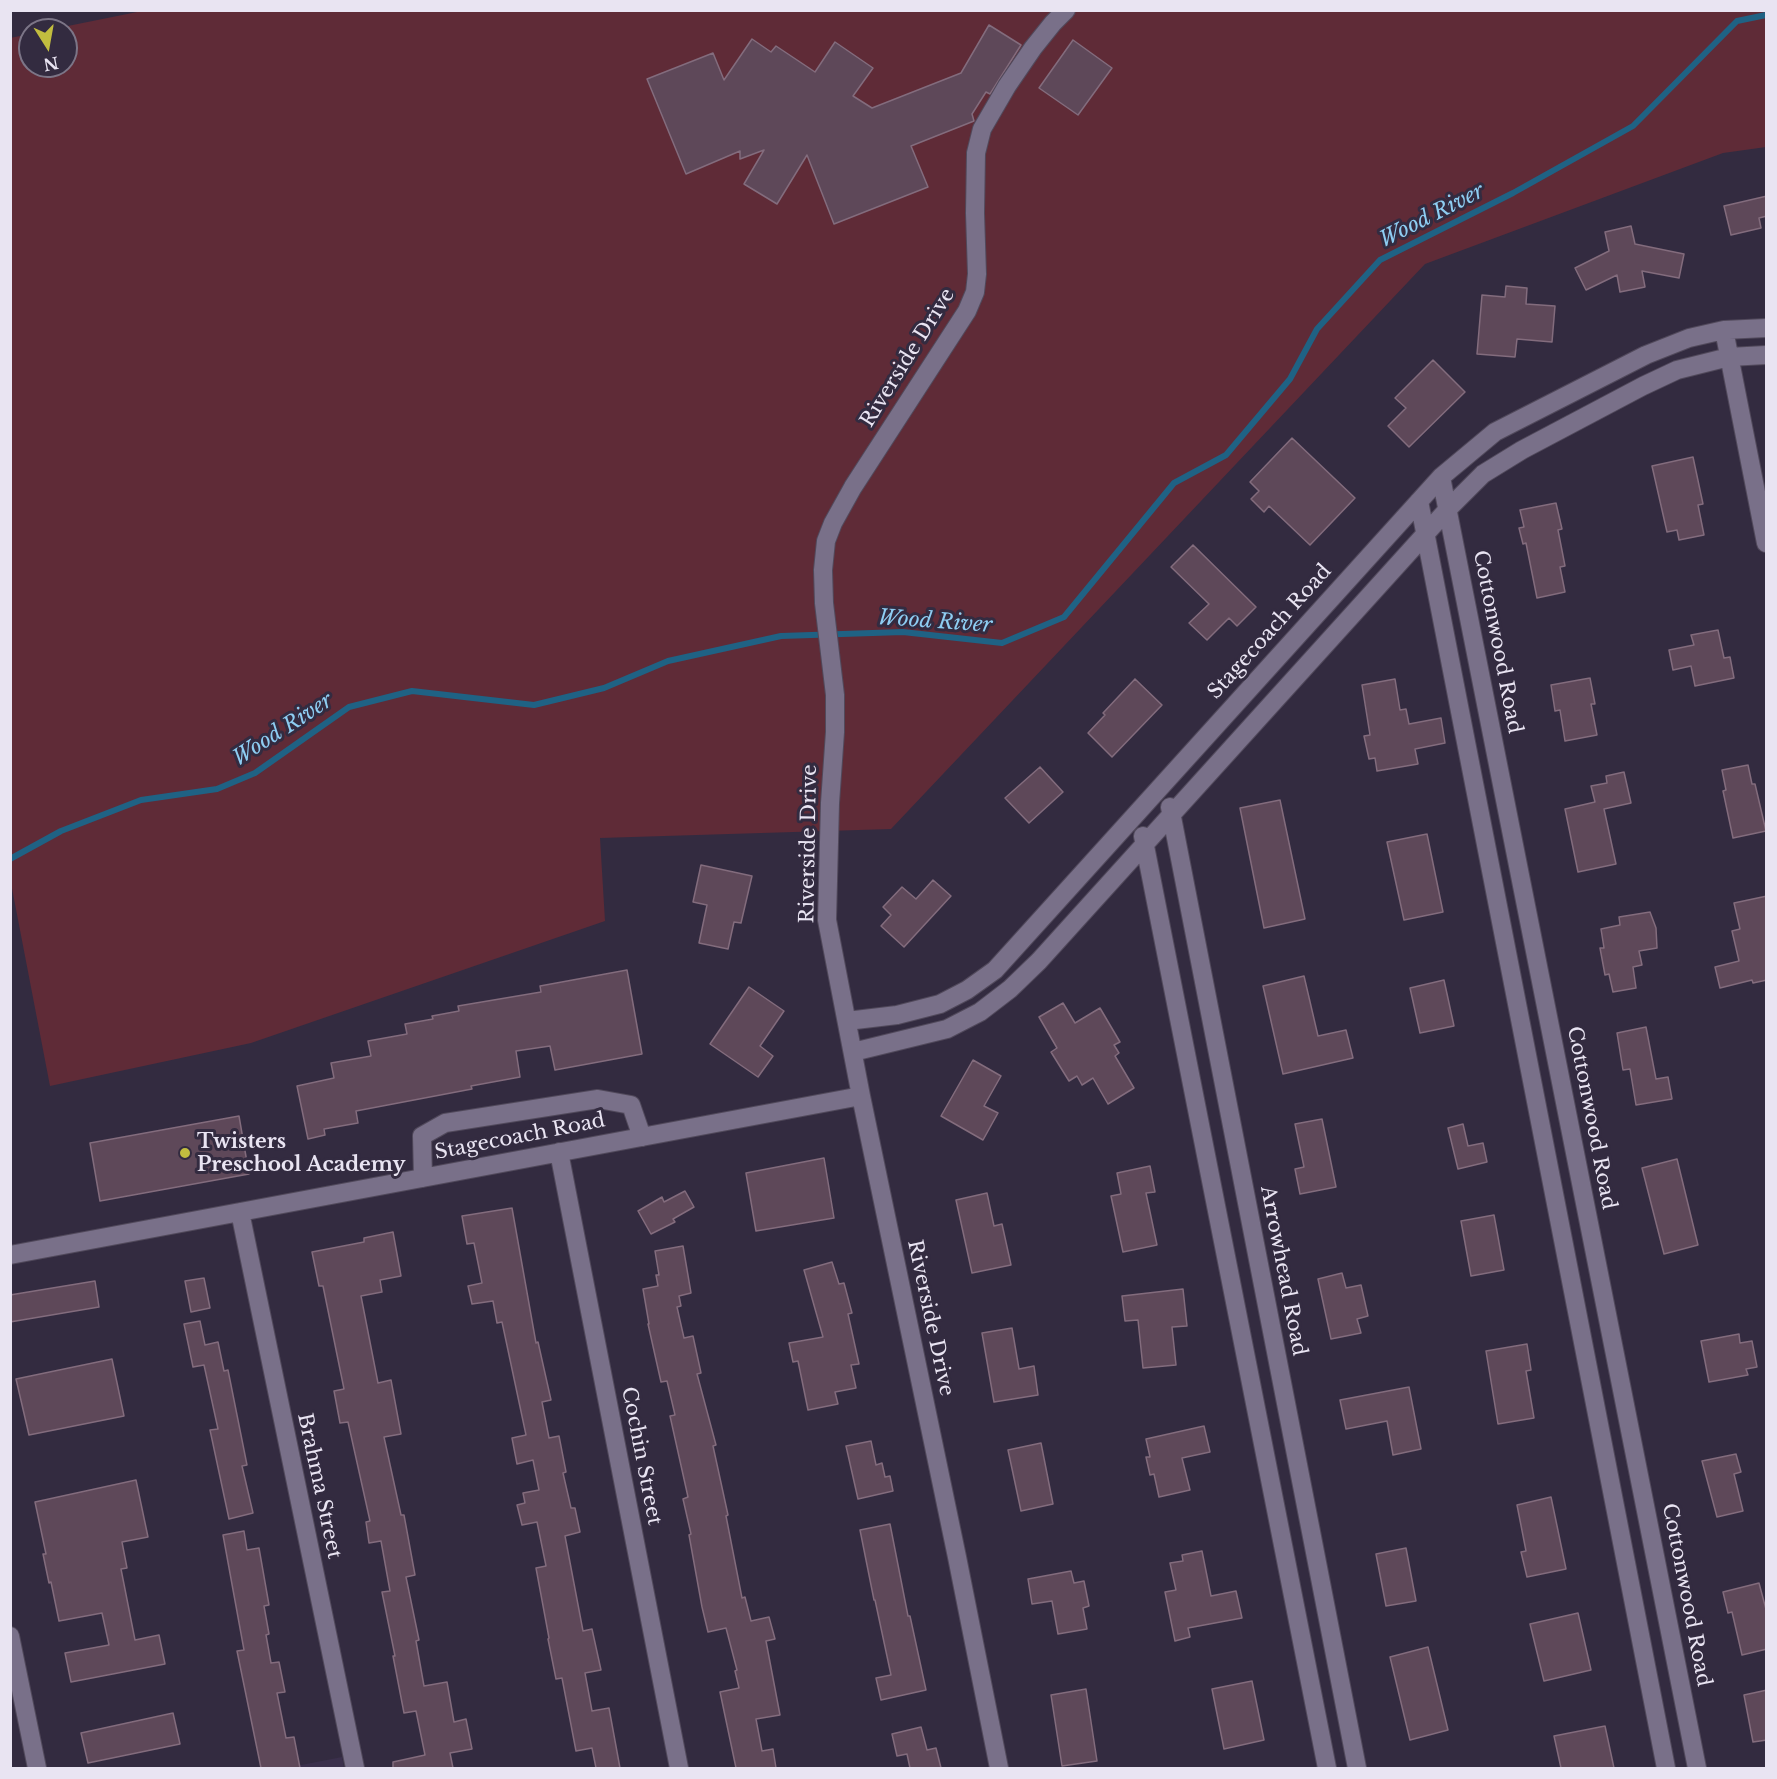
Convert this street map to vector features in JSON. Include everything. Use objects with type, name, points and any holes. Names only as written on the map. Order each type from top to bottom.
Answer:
[{"type":"street","name":"Riverside Drive","points":[[999,1768],[827,920],[830,803],[835,732],[834,678],[824,603],[823,570],[826,542],[833,523],[853,487],[967,311],[975,292],[977,274],[976,153],[982,129],[1033,48],[1066,10]]},
{"type":"street","name":"Stagecoach Road","points":[[847,1021],[897,1015],[940,1005],[967,990],[995,970],[1441,477],[1495,432],[1646,355],[1689,338],[1724,330],[1764,328]]},
{"type":"street","points":[[853,1052],[946,1029],[980,1012],[1010,989],[1039,961],[1425,534],[1483,474],[1522,450],[1677,370],[1729,357],[1766,356],[1764,328]]},
{"type":"street","points":[[1724,330],[1767,543]]},
{"type":"street","name":"Cottonwood Road","points":[[1441,477],[1697,1768]]},
{"type":"street","points":[[1419,501],[1666,1768]]},
{"type":"street","name":"Arrowhead Road","points":[[1166,782],[1357,1768]]},
{"type":"street","points":[[1138,811],[1328,1768]]},
{"type":"street","name":"Stagecoach Road","points":[[10,1255],[861,1096]]},
{"type":"street","points":[[423,1178],[422,1136],[445,1123],[598,1099],[632,1105],[642,1137]]},
{"type":"street","name":"Cochin Street","points":[[559,1152],[679,1768]]},
{"type":"street","name":"Brahma Street","points":[[240,1212],[355,1768]]},
{"type":"street","points":[[10,1636],[18,1712],[37,1768]]},
{"type":"shaded area","points":[[147,10],[1766,11],[1766,147],[1723,153],[1425,264],[891,829],[600,838],[605,921],[251,1043],[50,1086],[10,878],[10,38],[18,36],[18,78],[78,78],[78,24]]},
{"type":"shaded area","points":[[342,1757],[344,1768],[286,1768]]},
{"type":"building","points":[[989,25],[1021,45],[990,94],[986,92],[972,114],[974,121],[911,146],[928,187],[834,224],[807,155],[777,204],[744,184],[764,150],[740,159],[740,151],[686,174],[647,79],[713,53],[724,80],[752,39],[771,52],[776,46],[815,72],[835,42],[873,68],[853,96],[872,108],[961,73]]},
{"type":"building","points":[[1073,40],[1112,68],[1078,115],[1039,88]]},
{"type":"building","points":[[1767,196],[1767,216],[1759,218],[1761,228],[1731,235],[1724,206]]},
{"type":"building","points":[[1631,226],[1635,244],[1684,254],[1679,278],[1642,271],[1645,287],[1620,292],[1617,275],[1586,290],[1575,268],[1609,251],[1605,232]]},
{"type":"building","points":[[1506,286],[1527,288],[1526,304],[1555,306],[1552,342],[1517,339],[1515,357],[1477,354],[1482,295],[1505,297]]},
{"type":"building","points":[[1433,360],[1465,392],[1409,447],[1388,426],[1406,408],[1395,398]]},
{"type":"building","points":[[1292,438],[1355,498],[1310,545],[1269,506],[1264,512],[1251,499],[1259,491],[1250,482]]},
{"type":"building","points":[[1693,457],[1703,504],[1698,505],[1704,535],[1679,540],[1677,530],[1667,532],[1652,466]]},
{"type":"building","points":[[1556,503],[1562,529],[1558,530],[1565,566],[1560,567],[1565,592],[1537,598],[1526,543],[1523,544],[1519,528],[1524,527],[1520,510]]},
{"type":"building","points":[[1193,545],[1256,607],[1237,626],[1229,618],[1207,640],[1189,623],[1209,604],[1171,567]]},
{"type":"building","points":[[1718,630],[1724,658],[1730,657],[1734,678],[1695,686],[1691,666],[1673,670],[1669,650],[1694,645],[1691,635]]},
{"type":"building","points":[[1590,678],[1595,704],[1591,704],[1597,735],[1565,741],[1560,710],[1555,711],[1551,685]]},
{"type":"building","points":[[1135,679],[1162,705],[1112,757],[1088,733],[1105,715],[1103,713]]},
{"type":"building","points":[[1395,679],[1400,710],[1406,709],[1409,724],[1441,718],[1445,743],[1415,749],[1418,764],[1377,771],[1375,758],[1369,759],[1364,736],[1370,735],[1362,685]]},
{"type":"building","points":[[1748,765],[1766,831],[1733,838],[1723,791],[1726,790],[1722,770]]},
{"type":"building","points":[[1040,767],[1063,792],[1029,823],[1005,798]]},
{"type":"building","points":[[1624,772],[1631,803],[1604,809],[1616,864],[1578,872],[1565,809],[1595,802],[1591,786],[1607,783],[1606,776]]},
{"type":"building","points":[[1280,800],[1305,919],[1264,928],[1240,808]]},
{"type":"building","points":[[1427,834],[1443,912],[1404,920],[1387,842]]},
{"type":"building","points":[[701,865],[752,876],[741,923],[734,922],[728,949],[699,943],[707,905],[693,902]]},
{"type":"building","points":[[933,880],[951,896],[904,947],[881,926],[891,915],[883,907],[902,887],[916,899]]},
{"type":"building","points":[[1767,896],[1767,980],[1753,983],[1752,980],[1720,988],[1715,967],[1739,961],[1732,931],[1740,929],[1734,903]]},
{"type":"building","points":[[1650,912],[1656,928],[1657,948],[1639,951],[1642,965],[1633,967],[1636,988],[1613,992],[1609,974],[1605,975],[1600,948],[1604,948],[1601,929],[1620,925],[1619,917]]},
{"type":"building","points":[[627,970],[642,1054],[555,1070],[550,1046],[516,1051],[520,1077],[471,1086],[472,1089],[356,1111],[358,1123],[324,1129],[325,1135],[308,1139],[297,1086],[334,1078],[331,1063],[371,1056],[368,1041],[407,1034],[405,1024],[459,1011],[458,1006],[541,992],[540,986]]},
{"type":"building","points":[[1304,976],[1318,1036],[1346,1030],[1353,1058],[1283,1074],[1263,986]]},
{"type":"building","points":[[1444,980],[1454,1026],[1420,1033],[1410,988]]},
{"type":"building","points":[[749,987],[784,1011],[760,1046],[773,1056],[758,1077],[710,1044]]},
{"type":"building","points":[[1063,1003],[1075,1023],[1100,1008],[1120,1042],[1114,1045],[1119,1053],[1115,1056],[1134,1088],[1108,1104],[1093,1078],[1082,1085],[1077,1076],[1069,1081],[1051,1052],[1057,1048],[1039,1017]]},
{"type":"building","points":[[1646,1027],[1656,1079],[1668,1077],[1672,1099],[1636,1105],[1630,1069],[1623,1070],[1617,1033]]},
{"type":"building","points":[[973,1060],[1001,1076],[984,1106],[998,1113],[983,1140],[941,1116]]},
{"type":"building","points":[[239,1116],[249,1174],[100,1201],[90,1143]]},
{"type":"building","points":[[1322,1119],[1336,1187],[1300,1194],[1295,1169],[1304,1167],[1295,1124]]},
{"type":"building","points":[[1463,1124],[1468,1146],[1483,1143],[1487,1162],[1458,1169],[1448,1128]]},
{"type":"building","points":[[824,1158],[834,1218],[756,1231],[746,1173]]},
{"type":"building","points":[[1677,1159],[1698,1245],[1664,1254],[1642,1168]]},
{"type":"building","points":[[1150,1166],[1155,1192],[1146,1193],[1157,1245],[1123,1252],[1111,1196],[1121,1194],[1117,1173]]},
{"type":"building","points":[[685,1191],[694,1207],[673,1219],[675,1222],[651,1234],[638,1211],[662,1197],[664,1202]]},
{"type":"building","points":[[987,1193],[994,1226],[1002,1224],[1011,1265],[972,1273],[956,1200]]},
{"type":"building","points":[[512,1208],[536,1343],[538,1342],[551,1400],[542,1402],[549,1438],[559,1436],[566,1472],[563,1473],[571,1508],[575,1508],[580,1532],[565,1536],[583,1631],[592,1629],[601,1670],[585,1673],[592,1711],[609,1708],[620,1768],[596,1768],[592,1748],[576,1751],[562,1678],[556,1679],[548,1639],[536,1568],[546,1566],[537,1522],[522,1525],[517,1505],[525,1503],[523,1493],[539,1490],[533,1460],[517,1464],[512,1438],[526,1435],[502,1322],[497,1323],[493,1301],[472,1304],[468,1286],[482,1283],[474,1243],[467,1244],[462,1216]]},
{"type":"building","points":[[1494,1215],[1504,1270],[1471,1276],[1461,1221]]},
{"type":"building","points":[[393,1232],[401,1276],[380,1280],[382,1292],[361,1296],[378,1383],[391,1380],[401,1434],[384,1437],[401,1515],[404,1515],[415,1575],[406,1577],[419,1640],[416,1641],[424,1686],[447,1682],[454,1722],[466,1719],[472,1749],[450,1753],[453,1768],[393,1768],[393,1762],[425,1755],[416,1711],[404,1713],[382,1592],[390,1591],[381,1541],[369,1543],[366,1522],[370,1521],[348,1422],[340,1423],[334,1391],[344,1389],[323,1286],[319,1286],[312,1252],[364,1242],[364,1238]]},
{"type":"building","points":[[683,1246],[691,1293],[679,1296],[681,1306],[677,1307],[684,1338],[693,1336],[701,1373],[697,1374],[716,1445],[713,1446],[728,1515],[726,1516],[742,1598],[745,1597],[751,1621],[769,1617],[775,1639],[766,1641],[780,1715],[756,1719],[762,1751],[773,1749],[776,1768],[736,1768],[720,1692],[739,1688],[735,1671],[737,1670],[726,1628],[708,1632],[683,1499],[688,1497],[670,1416],[675,1415],[667,1381],[661,1382],[648,1324],[643,1289],[658,1286],[656,1275],[659,1275],[655,1251]]},
{"type":"building","points":[[832,1262],[839,1284],[844,1283],[852,1313],[848,1314],[859,1364],[851,1365],[856,1388],[835,1392],[838,1404],[808,1410],[798,1361],[793,1362],[789,1343],[823,1337],[804,1270]]},
{"type":"building","points":[[1342,1273],[1346,1288],[1361,1285],[1368,1316],[1357,1319],[1361,1333],[1331,1339],[1318,1279]]},
{"type":"building","points":[[204,1278],[210,1308],[191,1312],[185,1281]]},
{"type":"building","points":[[95,1281],[99,1307],[10,1322],[10,1295]]},
{"type":"building","points":[[1183,1289],[1187,1326],[1172,1327],[1176,1365],[1143,1368],[1138,1320],[1125,1321],[1122,1296]]},
{"type":"building","points":[[200,1321],[205,1345],[218,1342],[224,1371],[228,1370],[247,1465],[242,1466],[253,1513],[229,1519],[210,1430],[218,1429],[204,1365],[193,1367],[184,1324]]},
{"type":"building","points":[[1012,1328],[1019,1369],[1034,1366],[1038,1395],[994,1402],[982,1333]]},
{"type":"building","points":[[1739,1334],[1740,1343],[1752,1341],[1757,1367],[1746,1369],[1748,1375],[1709,1382],[1701,1341]]},
{"type":"building","points":[[1527,1344],[1531,1370],[1526,1371],[1534,1418],[1498,1424],[1486,1351]]},
{"type":"building","points":[[112,1359],[124,1416],[29,1435],[16,1379]]},
{"type":"building","points":[[1409,1387],[1421,1449],[1393,1455],[1387,1421],[1346,1429],[1340,1400]]},
{"type":"building","points":[[1204,1426],[1210,1452],[1182,1458],[1190,1490],[1159,1497],[1154,1474],[1150,1475],[1146,1457],[1150,1457],[1146,1439]]},
{"type":"building","points":[[871,1441],[876,1465],[882,1463],[885,1477],[890,1476],[893,1491],[858,1499],[846,1446]]},
{"type":"building","points":[[1041,1443],[1053,1504],[1021,1511],[1008,1450]]},
{"type":"building","points":[[1736,1454],[1741,1472],[1734,1474],[1743,1511],[1717,1517],[1702,1461]]},
{"type":"building","points":[[136,1480],[148,1537],[122,1542],[127,1568],[121,1569],[135,1640],[159,1635],[165,1664],[71,1682],[65,1653],[109,1645],[102,1613],[59,1621],[43,1554],[46,1554],[35,1502]]},
{"type":"building","points":[[1551,1497],[1566,1569],[1527,1577],[1521,1552],[1526,1551],[1517,1505]]},
{"type":"building","points":[[890,1524],[908,1616],[910,1616],[926,1690],[881,1700],[876,1678],[891,1675],[860,1530]]},
{"type":"building","points":[[244,1531],[247,1550],[259,1548],[269,1605],[264,1606],[271,1663],[279,1662],[285,1692],[277,1693],[286,1738],[294,1737],[300,1768],[261,1768],[237,1651],[244,1650],[223,1535]]},
{"type":"building","points":[[1406,1548],[1416,1601],[1386,1606],[1376,1554]]},
{"type":"building","points":[[1202,1551],[1211,1596],[1236,1591],[1242,1618],[1188,1628],[1190,1637],[1175,1641],[1165,1592],[1176,1590],[1170,1563],[1183,1561],[1182,1555]]},
{"type":"building","points":[[1071,1571],[1074,1583],[1084,1581],[1089,1606],[1083,1608],[1087,1629],[1058,1634],[1052,1601],[1032,1604],[1028,1579]]},
{"type":"building","points":[[1759,1583],[1767,1613],[1767,1649],[1742,1655],[1732,1612],[1728,1613],[1723,1592]]},
{"type":"building","points":[[1578,1613],[1591,1670],[1544,1681],[1530,1624]]},
{"type":"building","points":[[1428,1647],[1448,1730],[1410,1740],[1390,1657]]},
{"type":"building","points":[[1252,1681],[1264,1740],[1224,1749],[1212,1689]]},
{"type":"building","points":[[1086,1689],[1097,1761],[1062,1766],[1051,1695]]},
{"type":"building","points":[[1767,1690],[1767,1740],[1753,1742],[1744,1695]]},
{"type":"building","points":[[173,1713],[180,1744],[88,1763],[81,1733]]},
{"type":"building","points":[[1605,1726],[1614,1768],[1561,1768],[1554,1736]]},
{"type":"building","points":[[921,1727],[927,1750],[936,1748],[941,1768],[910,1768],[907,1754],[897,1756],[892,1734]]},
{"type":"waterway","name":"Wood River","points":[[10,859],[61,831],[141,800],[217,789],[255,773],[349,707],[412,691],[534,705],[604,688],[668,661],[781,636],[903,632],[1002,643],[1064,617],[1174,483],[1226,455],[1290,379],[1317,329],[1380,260],[1513,193],[1633,126],[1737,21],[1766,15]]},
{"type":"place","name":"Twisters Preschool Academy","points":[[185,1153]]}]
